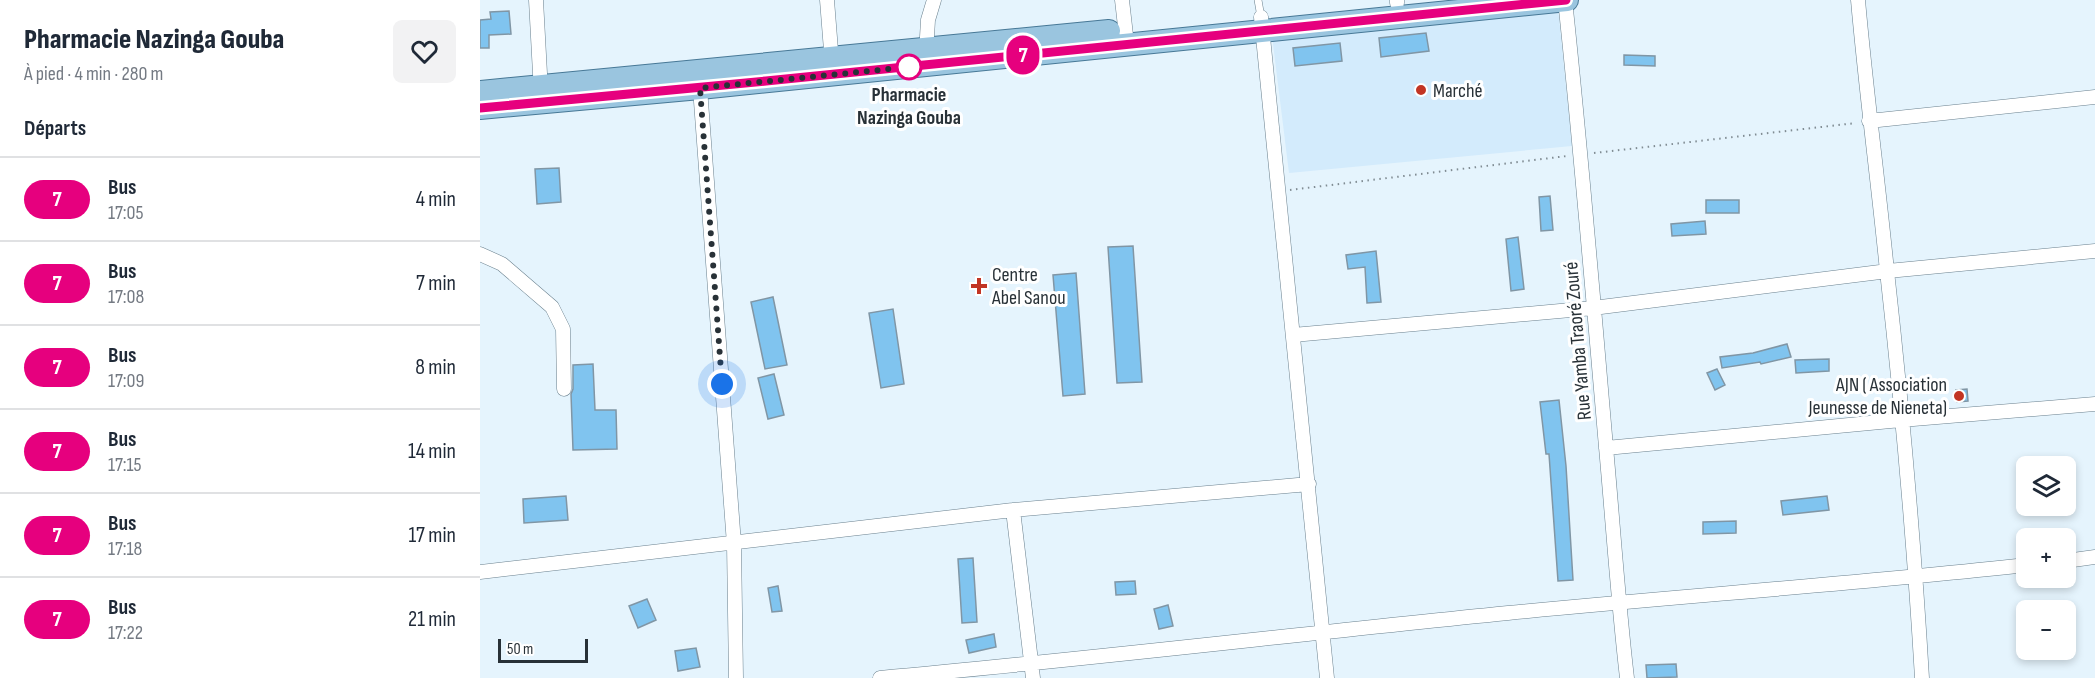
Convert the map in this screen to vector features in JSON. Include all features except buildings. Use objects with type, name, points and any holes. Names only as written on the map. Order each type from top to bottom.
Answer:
[{"type":"main road","points":[[480,108],[541,94],[1126,37],[1260,16],[1397,1],[1430,0]]},
{"type":"main road","points":[[1260,16],[1566,0]]},
{"type":"main road","points":[[480,92],[541,94],[700,88],[833,66]]},
{"type":"street","points":[[536,0],[541,94]]},
{"type":"street","points":[[827,0],[833,66]]},
{"type":"street","points":[[927,56],[928,20],[934,0]]},
{"type":"street","points":[[1122,0],[1126,37]]},
{"type":"street","name":"Rue Yamba Traoré Zouré","points":[[1566,0],[1626,678]]},
{"type":"street","points":[[1858,0],[1916,577],[1922,678]]},
{"type":"street","points":[[1260,16],[1328,678]]},
{"type":"street","points":[[700,88],[734,544],[736,678]]},
{"type":"street","points":[[1869,121],[2095,97]]},
{"type":"street","points":[[1293,334],[1593,308],[1887,272],[2095,251]]},
{"type":"street","points":[[480,254],[502,264],[552,307],[563,329],[564,389]]},
{"type":"street","points":[[1606,448],[2095,404]]},
{"type":"street","points":[[480,572],[1013,510],[1309,484]]},
{"type":"street","points":[[1013,510],[1033,671]]},
{"type":"street","points":[[2076,560],[2095,557]]},
{"type":"street","points":[[880,678],[1033,671],[1323,632],[2016,566]]},
{"type":"shaded area","points":[[1558,7],[1572,146],[1289,173],[1272,36]]},
{"type":"bus line","name":"7","points":[[480,108],[1566,0]]},
{"type":"place","name":"Pharmacie Nazinga Gouba","points":[[909,67]]},
{"type":"place","name":"Marché","points":[[1421,90]]},
{"type":"place","name":"Centre Abel Sanou","points":[[979,286]]},
{"type":"place","name":"AJN ( Association Jeunesse de Nieneta)","points":[[1959,396]]},
{"type":"route","points":[[722,384],[700,88],[909,67]]}]
